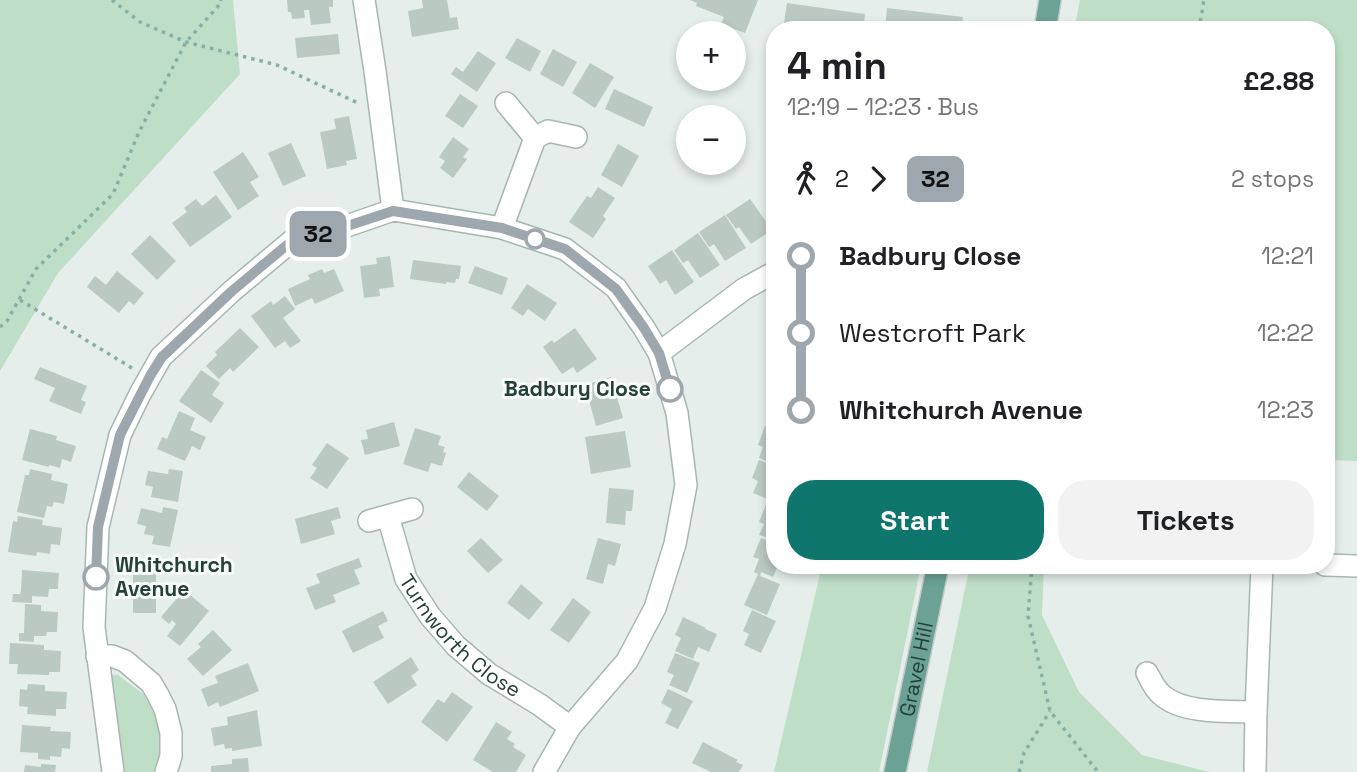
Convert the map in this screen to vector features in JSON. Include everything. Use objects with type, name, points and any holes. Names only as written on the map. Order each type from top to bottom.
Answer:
[{"type":"main road","points":[[1046,21],[1050,0]]},
{"type":"main road","name":"Gravel Hill","points":[[895,772],[935,574]]},
{"type":"street","points":[[364,0],[393,211]]},
{"type":"street","points":[[506,103],[535,138]]},
{"type":"street","points":[[502,228],[535,138],[548,131],[576,137]]},
{"type":"street","points":[[113,772],[94,627],[98,527],[120,435],[162,357],[232,291],[293,240],[393,211],[502,228],[565,249],[616,289],[644,328],[659,353],[677,413],[686,485],[675,544],[655,608],[627,661],[570,727],[544,772]]},
{"type":"street","points":[[659,353],[744,289],[766,277]]},
{"type":"street","name":"Turnworth Close","points":[[412,509],[379,519],[406,579],[430,616],[456,646],[489,674],[570,727]]},
{"type":"street","points":[[1335,565],[1357,566]]},
{"type":"street","points":[[1255,772],[1262,574]]},
{"type":"street","points":[[97,656],[112,656],[125,661],[151,683],[165,709],[171,733],[171,756],[166,772]]},
{"type":"street","points":[[1147,673],[1156,690],[1165,699],[1193,709],[1255,712]]},
{"type":"path","points":[[112,0],[140,22],[186,42],[277,65],[380,114]]},
{"type":"path","points":[[0,327],[8,321],[37,270],[113,194],[139,132],[186,42],[221,0]]},
{"type":"path","points":[[1200,21],[1204,0]]},
{"type":"path","points":[[20,300],[150,376]]},
{"type":"path","points":[[1031,574],[1028,616],[1050,711],[1098,772]]},
{"type":"path","points":[[1019,772],[1024,753],[1050,711]]},
{"type":"green space","points":[[0,0],[233,0],[240,74],[58,273],[0,371]]},
{"type":"green space","points":[[1080,0],[1357,0],[1357,461],[1335,460],[1335,21],[1076,21]]},
{"type":"green space","points":[[820,574],[919,574],[879,772],[774,772]]},
{"type":"green space","points":[[968,574],[1044,574],[1042,615],[1079,692],[1142,755],[1209,772],[927,772]]},
{"type":"green space","points":[[118,675],[143,694],[155,712],[161,735],[162,757],[156,772],[122,772],[110,678]]},
{"type":"building","points":[[287,0],[333,0],[333,7],[329,7],[331,23],[311,25],[309,10],[304,10],[305,18],[292,19]]},
{"type":"building","points":[[422,0],[447,0],[450,18],[457,17],[459,29],[412,37],[408,11],[423,8]]},
{"type":"building","points":[[690,0],[758,0],[746,30],[746,21],[722,21],[724,17],[696,6],[697,3]]},
{"type":"building","points":[[787,3],[865,14],[864,21],[784,21]]},
{"type":"building","points":[[887,8],[963,17],[962,21],[886,21]]},
{"type":"building","points":[[338,34],[340,54],[297,58],[295,38]]},
{"type":"building","points":[[517,38],[541,51],[530,72],[505,58]]},
{"type":"building","points":[[553,49],[577,62],[563,87],[540,74]]},
{"type":"building","points":[[478,51],[496,63],[477,92],[451,74],[456,67],[463,72]]},
{"type":"building","points":[[590,63],[614,77],[595,108],[572,93]]},
{"type":"building","points":[[614,89],[653,107],[644,127],[605,109]]},
{"type":"building","points":[[460,94],[478,106],[463,128],[445,116]]},
{"type":"building","points":[[349,116],[357,159],[346,161],[347,165],[327,169],[320,132],[336,129],[334,119]]},
{"type":"building","points":[[453,137],[469,149],[463,157],[467,159],[453,178],[440,168],[445,161],[439,157]]},
{"type":"building","points":[[291,143],[306,176],[283,186],[268,153]]},
{"type":"building","points":[[618,144],[639,156],[622,187],[601,175]]},
{"type":"building","points":[[243,152],[259,177],[250,182],[259,196],[238,210],[213,172]]},
{"type":"building","points":[[598,187],[615,198],[603,216],[606,219],[593,238],[569,222],[587,196],[591,198]]},
{"type":"building","points":[[216,195],[232,217],[190,247],[172,223],[187,212],[184,208],[196,199],[202,206]]},
{"type":"building","points":[[750,199],[766,222],[766,234],[751,244],[726,215]]},
{"type":"building","points":[[725,215],[746,248],[725,261],[714,244],[709,247],[699,232]]},
{"type":"building","points":[[698,233],[720,265],[700,278],[688,260],[683,263],[674,250]]},
{"type":"building","points":[[150,235],[176,261],[157,280],[131,254]]},
{"type":"building","points":[[672,250],[694,282],[675,295],[666,280],[660,284],[648,266]]},
{"type":"building","points":[[390,256],[394,287],[379,289],[380,296],[364,298],[360,266],[377,264],[376,258]]},
{"type":"building","points":[[413,260],[461,266],[459,279],[456,279],[455,283],[446,284],[410,279]]},
{"type":"building","points":[[475,266],[508,278],[502,295],[468,283]]},
{"type":"building","points":[[322,269],[324,273],[334,269],[344,291],[315,304],[312,298],[295,306],[288,289],[310,279],[308,275]]},
{"type":"building","points":[[117,271],[144,293],[134,305],[129,301],[119,313],[87,287],[95,276],[106,285]]},
{"type":"building","points":[[527,284],[557,303],[545,321],[528,309],[523,316],[511,308]]},
{"type":"building","points":[[285,296],[295,309],[283,318],[301,341],[290,348],[285,341],[275,348],[251,316],[271,301],[273,305]]},
{"type":"building","points":[[240,328],[259,347],[233,372],[230,368],[219,379],[206,366],[217,355],[215,352]]},
{"type":"building","points":[[575,328],[597,359],[577,373],[573,367],[562,374],[543,347],[552,340],[554,343]]},
{"type":"building","points":[[40,367],[87,386],[81,400],[86,402],[81,414],[49,401],[55,388],[34,379]]},
{"type":"building","points":[[201,370],[220,383],[212,395],[224,403],[211,423],[179,401]]},
{"type":"building","points":[[611,377],[623,418],[596,426],[585,385]]},
{"type":"building","points":[[179,411],[195,418],[190,430],[206,437],[200,450],[192,446],[185,461],[157,449],[162,437],[167,439]]},
{"type":"building","points":[[394,422],[400,446],[365,455],[361,440],[368,439],[366,430]]},
{"type":"building","points":[[765,426],[766,461],[759,458],[763,447],[758,445]]},
{"type":"building","points":[[415,428],[441,436],[438,445],[445,447],[443,452],[446,453],[442,466],[431,463],[428,472],[403,464]]},
{"type":"building","points":[[30,429],[57,436],[56,440],[76,446],[71,462],[62,459],[60,468],[22,460]]},
{"type":"building","points":[[625,431],[631,467],[591,474],[585,437]]},
{"type":"building","points":[[327,443],[349,458],[327,489],[310,478],[317,468],[312,465]]},
{"type":"building","points":[[759,460],[766,463],[766,498],[753,493],[758,481],[752,478]]},
{"type":"building","points":[[30,469],[52,474],[51,480],[68,484],[64,504],[54,502],[52,507],[47,506],[44,518],[17,512],[25,475],[29,475]]},
{"type":"building","points":[[169,469],[183,471],[178,502],[151,497],[153,487],[145,485],[148,471],[168,474]]},
{"type":"building","points":[[469,472],[499,496],[487,511],[457,487]]},
{"type":"building","points":[[609,488],[634,490],[632,511],[626,511],[625,525],[606,523]]},
{"type":"building","points":[[766,504],[766,537],[759,535],[764,524],[759,522]]},
{"type":"building","points":[[163,507],[178,510],[170,547],[152,544],[154,536],[144,534],[146,526],[137,524],[141,508],[162,513]]},
{"type":"building","points":[[338,507],[341,518],[331,521],[335,534],[301,544],[295,519]]},
{"type":"building","points":[[18,516],[43,520],[42,525],[62,528],[60,545],[51,544],[50,554],[37,552],[36,556],[8,552],[13,521],[17,522]]},
{"type":"building","points":[[481,538],[503,560],[488,573],[467,551]]},
{"type":"building","points":[[598,538],[621,544],[615,566],[608,564],[603,584],[586,579]]},
{"type":"building","points":[[761,538],[766,540],[766,574],[774,574],[773,577],[761,572],[760,576],[780,584],[767,615],[744,605],[758,574],[754,572],[759,559],[753,557]]},
{"type":"building","points":[[359,558],[362,567],[354,570],[360,584],[333,595],[336,602],[315,610],[306,588],[320,583],[316,574]]},
{"type":"building","points":[[22,570],[59,573],[58,589],[49,589],[48,597],[32,596],[32,603],[12,602],[13,594],[20,594]]},
{"type":"building","points":[[133,572],[156,572],[156,613],[133,613]]},
{"type":"building","points":[[521,584],[543,603],[529,620],[507,603]]},
{"type":"building","points":[[189,594],[209,611],[180,646],[167,636],[176,624],[172,620],[169,624],[161,617],[178,597]]},
{"type":"building","points":[[573,598],[591,612],[569,643],[550,630]]},
{"type":"building","points":[[25,604],[41,605],[41,611],[58,612],[57,632],[34,636],[34,642],[19,641],[19,633],[24,633]]},
{"type":"building","points":[[752,610],[776,621],[761,653],[744,645],[749,634],[743,631]]},
{"type":"building","points":[[383,611],[388,621],[378,626],[384,638],[353,653],[342,631]]},
{"type":"building","points":[[683,617],[717,634],[709,652],[698,647],[693,659],[675,651],[681,638],[675,635]]},
{"type":"building","points":[[213,630],[232,650],[203,676],[187,659],[201,647],[198,644]]},
{"type":"building","points":[[10,643],[44,645],[44,650],[61,651],[60,672],[49,672],[49,675],[17,674],[18,664],[9,664]]},
{"type":"building","points":[[675,653],[700,663],[687,693],[669,685],[674,675],[667,672]]},
{"type":"building","points":[[411,657],[419,670],[411,676],[417,685],[388,704],[373,682]]},
{"type":"building","points":[[248,663],[259,691],[220,707],[218,702],[208,707],[201,689],[218,683],[215,676]]},
{"type":"building","points":[[28,684],[45,685],[45,691],[67,692],[66,709],[56,709],[56,716],[27,714],[28,707],[19,706],[20,689],[27,690]]},
{"type":"building","points":[[668,689],[693,701],[678,729],[665,723],[672,709],[661,703]]},
{"type":"building","points":[[452,692],[473,707],[447,742],[421,722],[438,699],[444,703]]},
{"type":"building","points":[[257,710],[262,746],[232,751],[232,748],[225,749],[224,744],[214,746],[211,728],[228,725],[227,717]]},
{"type":"building","points":[[496,722],[512,732],[507,739],[515,744],[513,747],[526,755],[516,772],[493,772],[473,760]]},
{"type":"building","points":[[22,725],[51,727],[50,731],[71,732],[70,749],[62,748],[61,757],[50,756],[50,760],[38,759],[38,753],[20,752]]},
{"type":"building","points":[[703,742],[738,760],[736,762],[743,765],[739,772],[711,772],[692,763]]},
{"type":"building","points":[[248,758],[249,772],[211,772],[211,766],[232,764],[232,759]]},
{"type":"building","points":[[41,764],[56,765],[55,772],[24,772],[25,765],[41,767]]},
{"type":"bus line","name":"32","points":[[96,577],[98,527],[120,435],[150,376],[162,357],[232,291],[293,240],[393,211],[502,228],[565,249],[616,289],[659,353],[670,389]]},
{"type":"place","name":"Badbury Close","points":[[670,389]]},
{"type":"place","name":"Whitchurch Avenue","points":[[96,577]]}]
